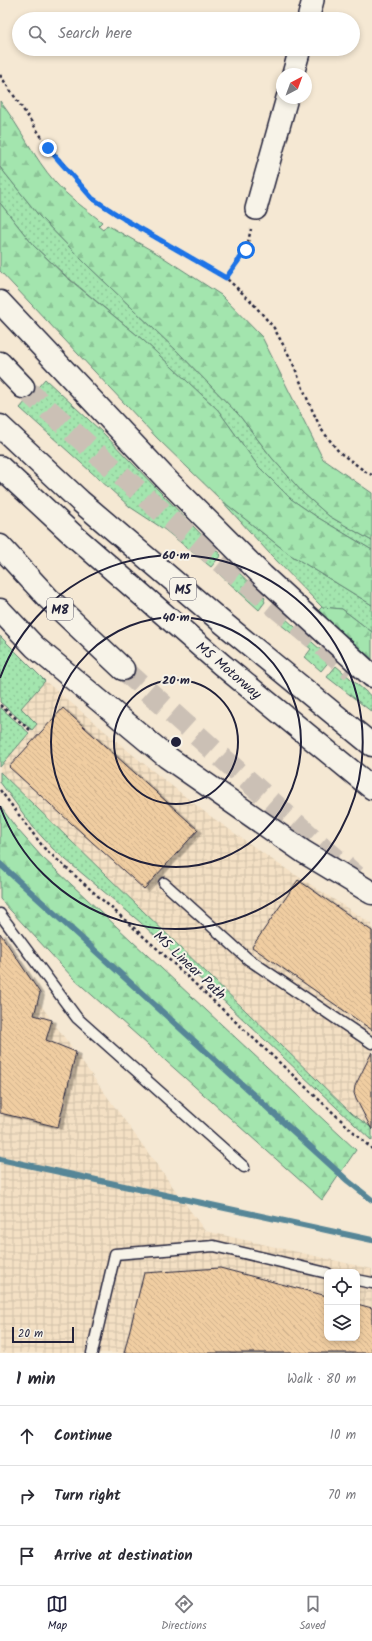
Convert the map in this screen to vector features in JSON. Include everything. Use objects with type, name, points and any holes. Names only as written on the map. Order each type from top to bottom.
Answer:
[{"type":"highway","points":[[0,302],[185,498],[263,576],[372,676]]},
{"type":"highway","points":[[0,363],[23,387]]},
{"type":"highway","name":"M5","points":[[0,426],[80,500],[223,624],[372,745]]},
{"type":"highway","name":"M5 Motorway","points":[[0,467],[72,534],[221,664],[372,788]]},
{"type":"highway","name":"M8","points":[[0,546],[48,598],[123,669]]},
{"type":"highway","points":[[0,610],[35,647],[167,757],[304,852],[372,892]]},
{"type":"street","points":[[310,12],[313,0]]},
{"type":"street","points":[[295,68],[298,56]]},
{"type":"street","points":[[256,210],[285,104]]},
{"type":"lane","points":[[164,883],[248,959],[372,1043]]},
{"type":"lane","points":[[0,914],[77,1018],[244,1166]]},
{"type":"lane","points":[[92,1353],[115,1254],[214,1246],[324,1272]]},
{"type":"lane","points":[[360,1281],[372,1283]]},
{"type":"path","points":[[0,75],[48,148],[92,198],[124,219],[226,278],[250,300],[274,328],[292,361],[309,404],[322,429],[339,452],[372,475]]},
{"type":"path","points":[[226,278],[246,250],[256,210]]},
{"type":"path","points":[[0,705],[30,730]]},
{"type":"path","name":"M5 Linear Path","points":[[0,790],[44,848],[162,953],[372,1149]]},
{"type":"shaded area","points":[[45,681],[138,759],[206,813],[277,863],[372,924],[372,1128],[352,1114],[0,772],[0,767],[37,724],[21,708]]},
{"type":"shaded area","points":[[0,949],[205,1231],[372,1269],[372,1353],[0,1353]]},
{"type":"green space","points":[[0,101],[47,173],[77,203],[102,222],[98,226],[103,230],[107,225],[158,254],[221,295],[262,337],[323,459],[372,493],[372,541],[329,516],[303,493],[272,458],[239,415],[177,351],[86,264],[40,217],[0,167]]},
{"type":"green space","points":[[0,167],[40,217],[86,264],[177,351],[239,415],[272,458],[303,493],[329,516],[372,541],[372,550],[317,517],[291,499],[258,466],[218,410],[143,340],[65,275],[33,245],[0,203]]},
{"type":"green space","points":[[0,203],[33,245],[64,275],[143,340],[218,410],[258,466],[291,499],[317,517],[372,550],[372,605],[289,554],[220,499],[157,438],[0,271]]},
{"type":"green space","points":[[45,379],[103,433],[221,555],[211,567],[165,530],[130,507],[20,408]]},
{"type":"green space","points":[[220,499],[289,554],[372,605],[372,632],[342,609],[322,607],[270,554]]},
{"type":"green space","points":[[227,561],[265,598],[265,602],[259,610],[217,572]]},
{"type":"green space","points":[[322,607],[342,609],[372,632],[372,659],[318,611]]},
{"type":"green space","points":[[285,618],[331,659],[321,671],[305,657],[311,649],[280,624]]},
{"type":"green space","points":[[0,636],[45,681],[21,708],[37,724],[32,730],[0,702]]},
{"type":"green space","points":[[336,666],[372,697],[372,712],[327,677]]},
{"type":"green space","points":[[0,707],[29,733],[0,767]]},
{"type":"green space","points":[[0,772],[352,1114],[372,1128],[372,1141],[140,922],[53,849],[33,827],[0,782]]},
{"type":"green space","points":[[0,806],[17,829],[42,857],[356,1150],[322,1200],[74,979],[0,899]]},
{"type":"building","points":[[63,708],[198,830],[144,889],[9,767]]},
{"type":"building","points":[[298,880],[372,931],[372,1030],[252,947]]},
{"type":"building","points":[[0,933],[40,993],[34,1015],[52,1020],[46,1040],[76,1052],[58,1127],[0,1113]]},
{"type":"building","points":[[372,1052],[372,1130],[354,1093],[355,1086]]},
{"type":"building","points":[[220,1268],[324,1295],[324,1341],[360,1341],[360,1305],[372,1308],[372,1353],[124,1353],[144,1273]]},
{"type":"waterway","points":[[0,864],[348,1181],[372,1200]]},
{"type":"waterway","points":[[0,1159],[372,1240]]},
{"type":"tunnel","points":[[23,387],[173,522],[352,670]]},
{"type":"tunnel","points":[[123,669],[356,876]]},
{"type":"route","points":[[48,148],[92,198],[124,219],[206,265],[226,278],[246,250]]}]
